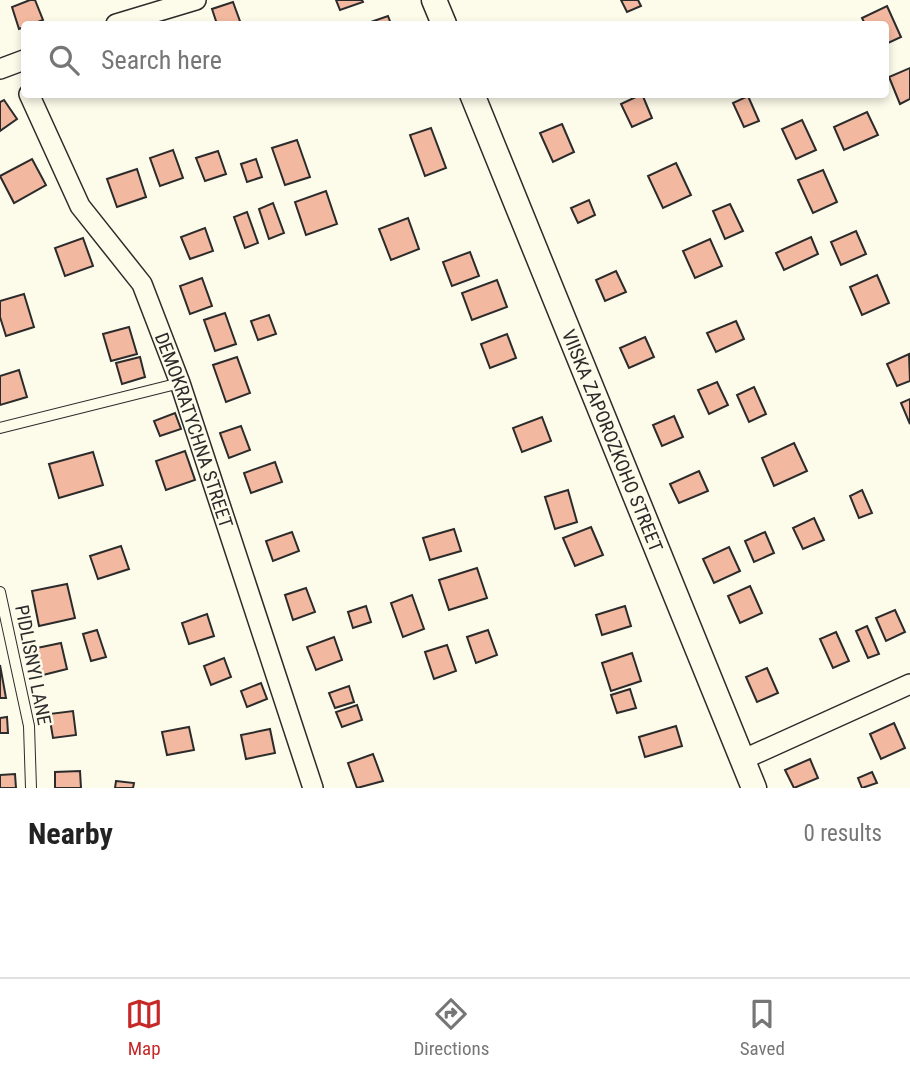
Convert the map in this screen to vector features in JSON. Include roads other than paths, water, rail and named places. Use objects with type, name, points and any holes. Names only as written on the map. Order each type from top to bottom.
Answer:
[{"type":"street","points":[[126,21],[196,0]]},
{"type":"street","points":[[434,0],[443,21]]},
{"type":"street","name":"DEMOKRATYCHNA STREET","points":[[31,98],[80,206],[142,284],[180,383],[313,788]]},
{"type":"street","name":"VIISKA ZAPOROZKOHO STREET","points":[[474,98],[754,788]]},
{"type":"street","points":[[742,760],[910,684]]},
{"type":"lane","points":[[0,428],[180,383]]},
{"type":"lane","name":"PIDLISNYI LANE","points":[[0,592],[29,726],[31,788]]}]
